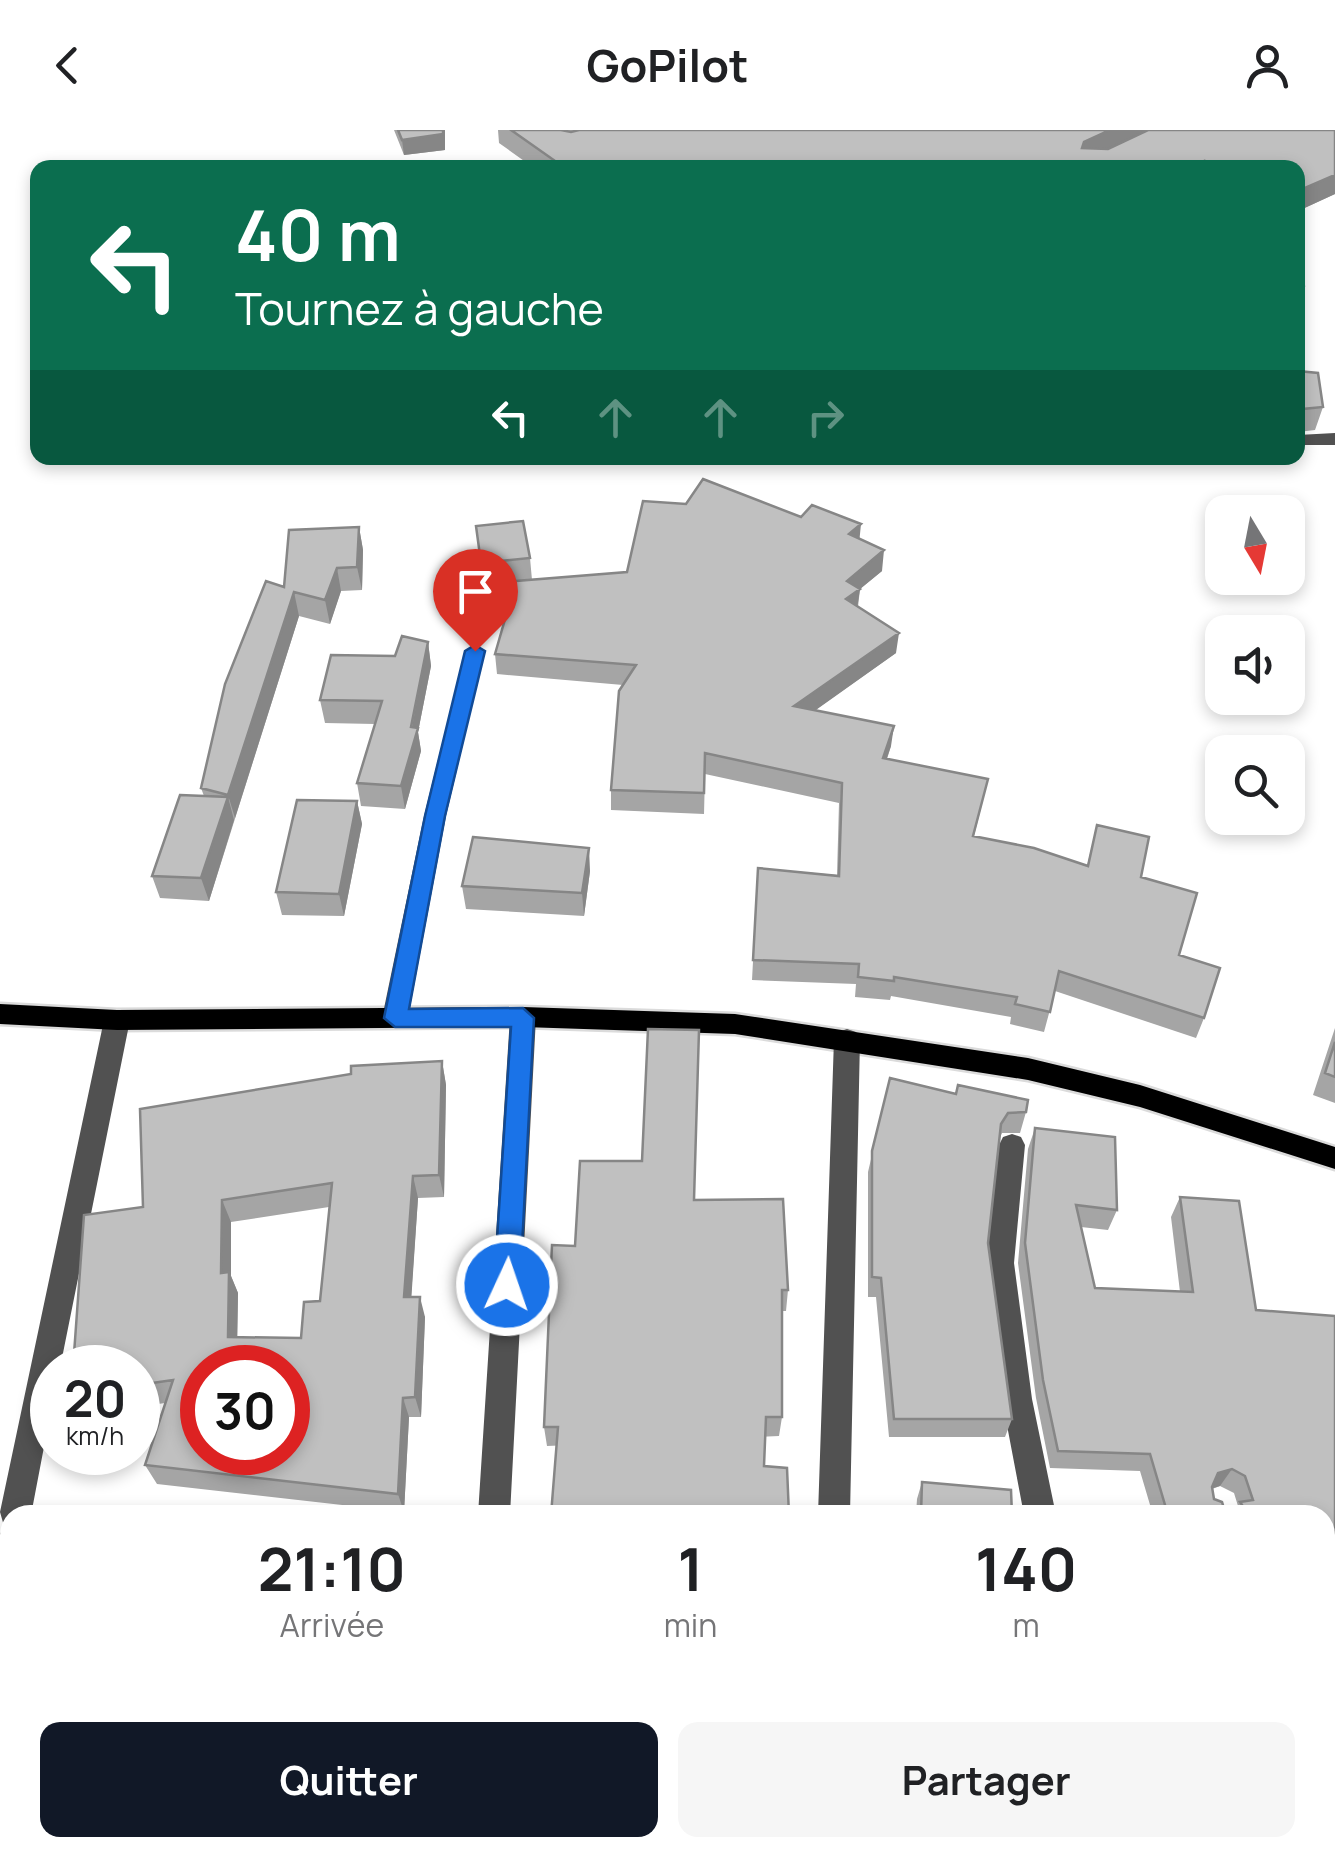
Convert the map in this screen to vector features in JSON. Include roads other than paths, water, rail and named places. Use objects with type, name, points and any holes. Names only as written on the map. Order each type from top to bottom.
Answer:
[{"type":"main road","points":[[0,1014],[117,1020],[523,1018],[736,1024],[847,1038],[1028,1069],[1140,1096],[1335,1158]]},
{"type":"street","points":[[1305,440],[1335,438]]},
{"type":"street","points":[[395,1018],[435,816],[475,651]]},
{"type":"street","points":[[495,1505],[523,1018]]},
{"type":"street","points":[[18,1505],[117,1020]]},
{"type":"street","points":[[834,1505],[847,1038]]},
{"type":"street","points":[[1012,1145],[1000,1263],[1017,1400],[1038,1505]]}]
